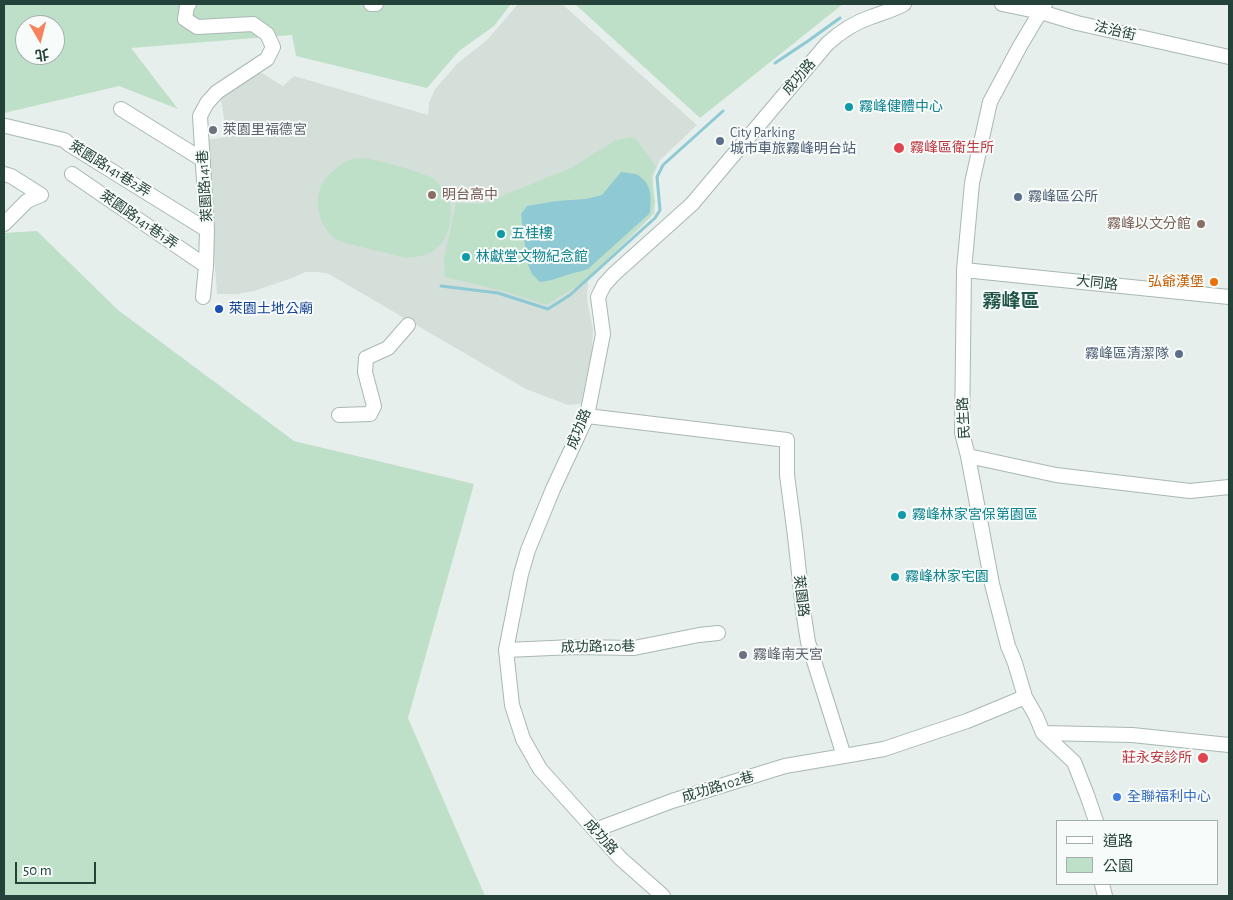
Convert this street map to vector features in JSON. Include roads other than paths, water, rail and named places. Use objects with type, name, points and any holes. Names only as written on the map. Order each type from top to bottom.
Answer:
[{"type":"street","name":"萊園路141巷","points":[[189,4],[185,19],[197,28],[253,24],[268,34],[273,47],[267,60],[216,92],[200,116],[207,230],[203,297]]},
{"type":"street","points":[[371,4],[376,4]]},
{"type":"street","name":"成功路","points":[[663,896],[620,858],[540,769],[523,739],[512,705],[506,650],[521,574],[528,550],[553,489],[587,416],[603,334],[598,297],[604,285],[692,204],[770,110],[832,40],[843,30],[855,24],[904,4]]},
{"type":"street","name":"法治街","points":[[1002,4],[1043,8],[1077,23],[1229,57]]},
{"type":"street","name":"民生路","points":[[1043,8],[990,102],[972,183],[964,270],[962,433],[992,584],[1008,646],[1025,697],[1043,733],[1074,762],[1096,820]]},
{"type":"street","points":[[121,109],[203,160]]},
{"type":"street","name":"萊園路141巷2弄","points":[[6,126],[64,140],[207,230]]},
{"type":"street","points":[[4,174],[11,176],[41,194],[27,201],[4,224]]},
{"type":"street","name":"萊園路141巷1弄","points":[[72,174],[206,266]]},
{"type":"street","name":"大同路","points":[[964,270],[1229,297]]},
{"type":"street","points":[[340,415],[370,414],[374,406],[364,372],[366,358],[388,348],[408,325]]},
{"type":"street","name":"萊園路","points":[[587,416],[787,440],[788,475],[808,642],[844,756]]},
{"type":"street","points":[[968,456],[1066,476],[1190,491],[1229,487]]},
{"type":"street","name":"成功路120巷","points":[[506,650],[574,647],[634,648],[718,633]]},
{"type":"street","points":[[844,756],[884,749],[967,721],[1025,697]]},
{"type":"street","points":[[1043,733],[1132,735],[1229,745]]},
{"type":"street","name":"成功路102巷","points":[[595,830],[672,801],[785,766],[844,756]]},
{"type":"water","points":[[621,172],[638,175],[649,187],[650,213],[588,269],[540,282],[532,274],[527,262],[521,214],[527,206],[556,201],[586,199],[602,195]]},
{"type":"waterway","points":[[775,63],[840,18]]},
{"type":"waterway","points":[[441,286],[498,293],[548,309],[570,295],[655,218],[660,210],[657,177],[663,165],[723,111]]},
{"type":"place","name":"霧峰健體中心","points":[[849,107]]},
{"type":"place","name":"萊園里福德宮","points":[[213,130]]},
{"type":"place","name":"City Parking 城市車旅霧峰明台站","points":[[720,141]]},
{"type":"place","name":"霧峰區衛生所","points":[[899,148]]},
{"type":"place","name":"明台高中","points":[[432,195]]},
{"type":"place","name":"霧峰區公所","points":[[1018,197]]},
{"type":"place","name":"霧峰以文分館","points":[[1201,224]]},
{"type":"place","name":"五桂樓","points":[[501,234]]},
{"type":"place","name":"林獻堂文物紀念館","points":[[466,257]]},
{"type":"place","name":"弘爺漢堡","points":[[1214,282]]},
{"type":"place","name":"萊園土地公廟","points":[[219,309]]},
{"type":"place","name":"霧峰區清潔隊","points":[[1179,354]]},
{"type":"place","name":"霧峰林家宮保第園區","points":[[902,515]]},
{"type":"place","name":"霧峰林家宅園","points":[[895,577]]},
{"type":"place","name":"霧峰南天宮","points":[[743,655]]},
{"type":"place","name":"莊永安診所","points":[[1203,758]]},
{"type":"place","name":"全聯福利中心","points":[[1117,797]]},
{"type":"district","name":"霧峰區","points":[[1011,301]]}]
